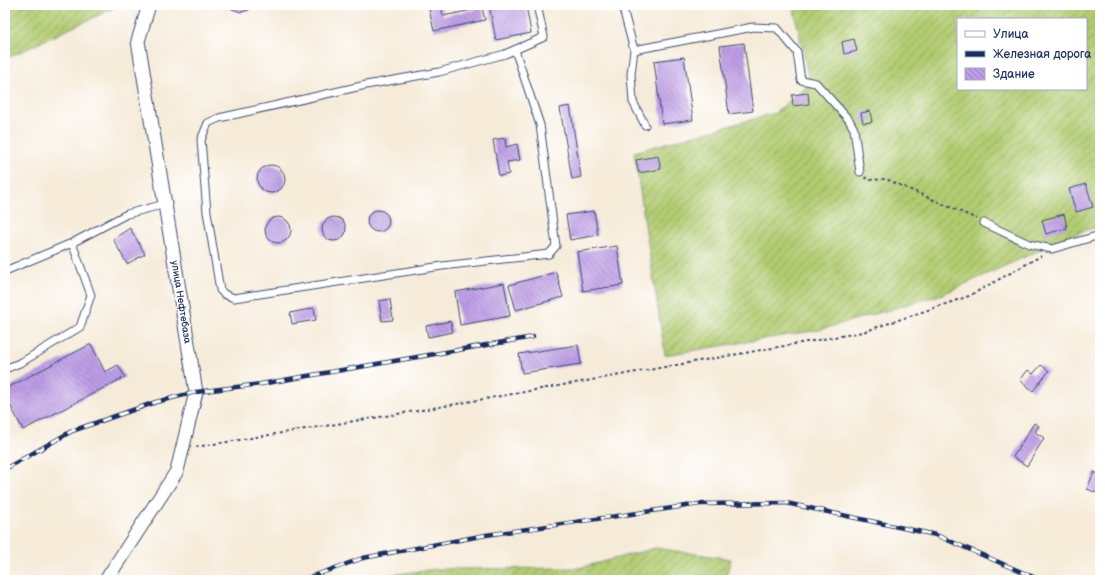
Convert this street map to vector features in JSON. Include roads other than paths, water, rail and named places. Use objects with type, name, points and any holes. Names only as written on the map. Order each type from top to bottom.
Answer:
[{"type":"street","name":"улица Нефтебаза","points":[[106,580],[177,471],[196,392],[138,41],[149,5]]},
{"type":"lane","points":[[515,50],[540,125],[556,246],[549,254],[442,266],[234,298],[224,294],[220,290],[207,212],[201,140],[208,123],[219,118],[366,85],[439,72],[515,50],[544,37],[537,5]]},
{"type":"lane","points":[[622,5],[634,50],[631,74],[633,102],[645,125]]},
{"type":"lane","points":[[634,50],[753,27],[777,28],[797,52],[801,80],[816,83],[849,120],[854,129],[860,172]]},
{"type":"lane","points":[[5,271],[72,243],[128,214],[165,204]]},
{"type":"lane","points":[[984,223],[1029,244],[1052,249],[1100,235]]},
{"type":"lane","points":[[5,369],[22,362],[80,327],[91,295],[72,243]]},
{"type":"railway","points":[[5,469],[72,431],[156,402],[196,392],[261,384],[533,337]]},
{"type":"railway","points":[[302,580],[363,558],[486,535],[700,504],[786,503],[936,535],[1040,580]]}]
